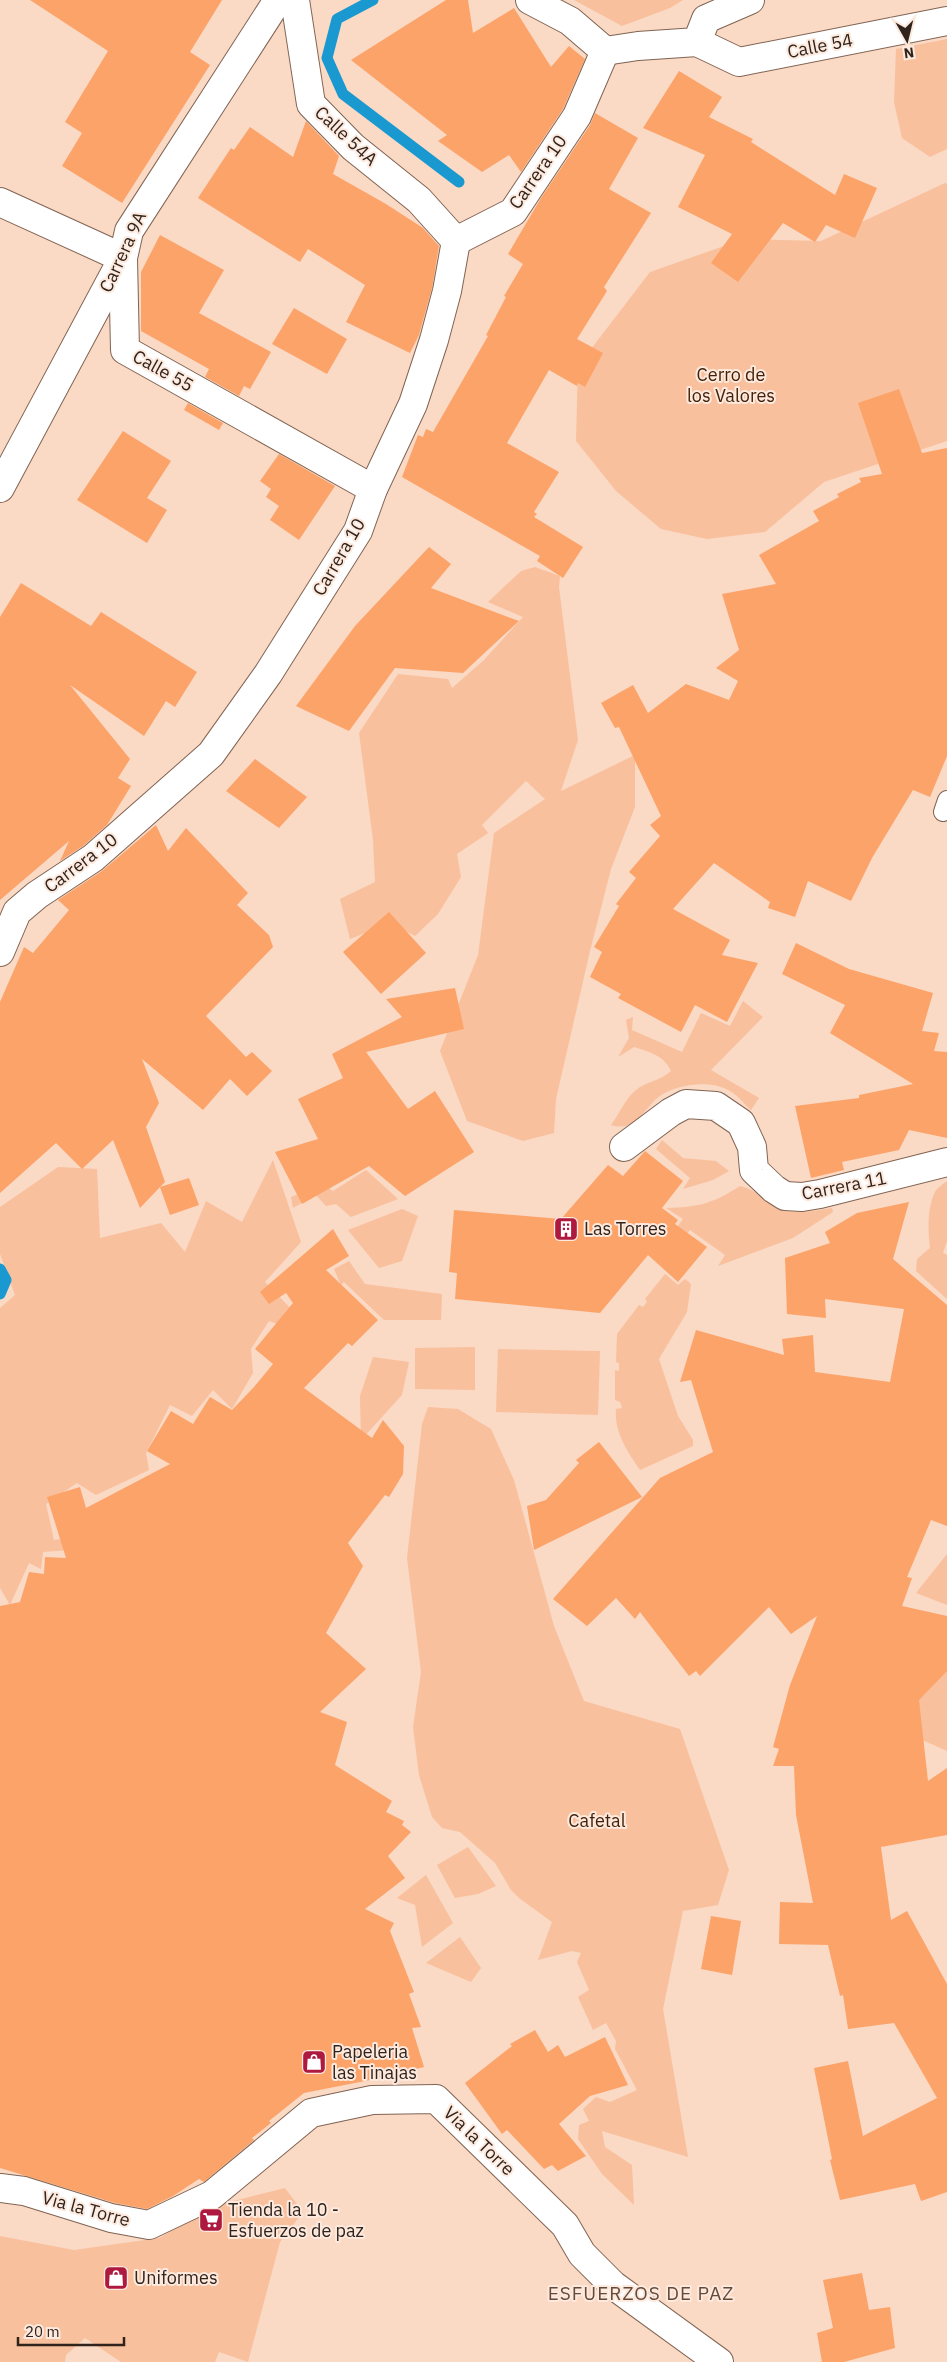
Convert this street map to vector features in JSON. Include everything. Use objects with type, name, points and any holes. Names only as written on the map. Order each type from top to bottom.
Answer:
[{"type":"street","name":"Carrera 9A","points":[[0,488],[124,258],[129,231],[278,0]]},
{"type":"street","name":"Calle 54A","points":[[295,0],[311,104],[353,147],[419,200],[456,241]]},
{"type":"street","points":[[530,0],[570,20],[605,51],[638,46],[750,0]]},
{"type":"street","name":"Calle 54","points":[[704,20],[739,62],[947,21]]},
{"type":"street","name":"Carrera 10","points":[[0,952],[17,912],[37,895],[93,858],[210,754],[268,674],[358,531],[373,489],[413,404],[434,340],[447,291],[456,241],[513,212],[577,116],[605,51]]},
{"type":"street","points":[[0,202],[124,258]]},
{"type":"street","name":"Calle 55","points":[[124,258],[125,350],[373,489]]},
{"type":"street","name":"Carrera 11","points":[[624,1147],[671,1112],[686,1104],[700,1104],[716,1106],[741,1123],[752,1147],[754,1170],[774,1189],[785,1196],[802,1197],[820,1194],[947,1162]]},
{"type":"street","name":"Via la Torre","points":[[0,2188],[24,2191],[111,2218],[149,2225],[212,2195],[311,2113],[372,2100],[436,2100],[566,2225],[582,2254],[613,2285],[719,2362]]},
{"type":"green space","points":[[574,0],[683,0],[670,8],[622,26]]},
{"type":"green space","points":[[947,39],[947,149],[930,157],[902,138],[894,102],[896,49]]},
{"type":"green space","name":"Cerro de los Valores","points":[[945,183],[947,184],[947,441],[824,482],[765,532],[707,539],[661,529],[616,491],[576,441],[578,366],[650,272],[744,239],[821,241]]},
{"type":"green space","points":[[535,567],[560,576],[559,587],[578,740],[561,791],[635,755],[635,807],[611,869],[590,951],[556,1099],[554,1133],[523,1141],[467,1121],[440,1051],[478,955],[494,833],[545,799],[526,781],[482,825],[488,833],[457,854],[461,877],[438,914],[415,936],[391,923],[350,939],[340,899],[375,882],[373,840],[359,733],[398,674],[448,679],[452,688],[484,660],[523,617],[488,602],[521,571]]},
{"type":"green space","points":[[743,1001],[763,1017],[711,1070],[759,1098],[751,1110],[731,1092],[720,1087],[703,1084],[684,1086],[660,1096],[633,1123],[620,1127],[611,1125],[635,1091],[671,1071],[660,1058],[634,1047],[618,1057],[629,1038],[626,1020],[633,1017],[632,1030],[682,1052],[701,1013],[730,1026]]},
{"type":"green space","points":[[662,1140],[683,1158],[716,1161],[729,1171],[713,1180],[683,1189],[690,1178],[656,1149]]},
{"type":"green space","points":[[273,1160],[301,1242],[265,1282],[298,1316],[289,1328],[269,1321],[251,1349],[253,1373],[232,1409],[213,1390],[192,1416],[170,1405],[146,1453],[149,1470],[96,1495],[77,1483],[46,1504],[54,1540],[74,1537],[70,1550],[43,1552],[41,1569],[29,1563],[10,1605],[0,1588],[0,1308],[15,1295],[0,1254],[0,1207],[58,1167],[97,1169],[100,1238],[161,1223],[185,1252],[206,1201],[242,1222]]},
{"type":"green space","points":[[366,1170],[398,1199],[351,1217],[336,1204],[326,1206],[316,1195],[293,1208],[291,1197],[323,1184],[333,1191]]},
{"type":"green space","points":[[947,1181],[947,1241],[943,1253],[947,1255],[947,1299],[916,1271],[917,1259],[930,1248],[929,1220],[932,1198],[937,1189]]},
{"type":"green space","points":[[740,1186],[754,1192],[774,1206],[787,1211],[802,1212],[832,1208],[833,1212],[793,1238],[718,1266],[725,1255],[690,1230],[680,1241],[671,1236],[683,1219],[666,1208],[688,1207],[713,1201]]},
{"type":"green space","points":[[402,1209],[418,1216],[402,1261],[379,1268],[348,1230]]},
{"type":"green space","points":[[349,1261],[365,1284],[442,1294],[441,1320],[384,1320],[344,1282],[327,1298],[322,1296],[340,1283],[334,1269]]},
{"type":"green space","points":[[665,1274],[678,1285],[685,1279],[691,1284],[687,1312],[659,1359],[678,1416],[693,1440],[693,1446],[640,1470],[626,1448],[617,1426],[616,1409],[622,1408],[620,1402],[615,1400],[615,1370],[619,1371],[619,1363],[616,1362],[617,1334],[639,1305],[643,1307],[647,1302],[645,1299]]},
{"type":"green space","points":[[475,1347],[475,1390],[415,1389],[415,1348]]},
{"type":"green space","points":[[498,1349],[600,1351],[598,1415],[496,1412]]},
{"type":"green space","points":[[373,1357],[409,1362],[402,1395],[361,1440],[360,1396]]},
{"type":"green space","name":"Cafetal","points":[[428,1407],[458,1409],[491,1429],[514,1480],[554,1626],[584,1701],[680,1729],[729,1870],[718,1905],[683,1911],[663,2009],[688,2157],[602,2131],[605,2147],[632,2165],[634,2205],[602,2174],[578,2139],[579,2125],[589,2121],[583,2109],[596,2097],[610,2102],[637,2090],[615,2049],[616,2041],[606,2023],[593,2030],[578,1997],[589,1990],[577,1962],[581,1953],[572,1951],[538,1960],[552,1922],[519,1898],[511,1890],[495,1863],[460,1832],[442,1828],[432,1817],[419,1775],[413,1727],[421,1672],[407,1558],[422,1424]]},
{"type":"green space","points":[[947,1554],[947,1605],[916,1593]]},
{"type":"green space","points":[[947,1670],[947,1751],[911,1735],[906,1694]]},
{"type":"green space","points":[[468,1847],[496,1886],[478,1894],[455,1898],[437,1865]]},
{"type":"green space","points":[[426,1875],[453,1923],[422,1947],[415,1905],[397,1898]]},
{"type":"green space","points":[[460,1937],[481,1968],[471,1982],[426,1963]]},
{"type":"green space","points":[[285,2188],[303,2212],[280,2242],[248,2362],[219,2352],[215,2362],[121,2362],[85,2338],[66,2355],[65,2362],[0,2362],[0,2236],[74,2250],[159,2238],[218,2205]]},
{"type":"building","points":[[30,0],[222,0],[190,52],[210,65],[122,203],[62,166],[82,133],[65,122],[108,51]]},
{"type":"building","points":[[446,0],[468,0],[473,33],[514,8],[551,67],[569,46],[585,59],[563,109],[521,172],[509,155],[482,172],[438,141],[447,135],[351,60]]},
{"type":"building","points":[[679,71],[722,97],[709,117],[753,139],[751,142],[835,195],[844,174],[877,188],[855,238],[826,225],[815,242],[783,223],[738,282],[711,263],[732,234],[678,207],[705,155],[643,128]]},
{"type":"building","points":[[595,113],[638,138],[609,189],[651,213],[604,287],[607,291],[577,339],[603,353],[585,387],[578,383],[577,386],[549,370],[507,443],[559,472],[534,512],[537,514],[534,517],[583,547],[563,578],[537,561],[540,556],[402,477],[418,435],[423,437],[426,429],[433,432],[488,336],[486,335],[506,297],[504,296],[523,264],[508,254],[541,198],[590,125]]},
{"type":"building","points":[[306,121],[339,156],[333,174],[386,204],[423,228],[439,246],[432,288],[419,335],[410,353],[346,322],[365,285],[308,249],[300,262],[198,198],[231,148],[234,150],[250,127],[293,157]]},
{"type":"building","points":[[160,235],[224,270],[199,313],[271,352],[250,389],[244,386],[239,396],[205,377],[209,369],[141,331],[141,272]]},
{"type":"building","points":[[294,308],[347,339],[327,374],[272,344]]},
{"type":"building","points":[[899,389],[922,453],[947,448],[947,756],[930,797],[913,790],[872,858],[851,901],[808,881],[795,917],[768,908],[770,902],[714,863],[673,909],[730,940],[722,955],[758,963],[727,1022],[695,1005],[681,1032],[618,998],[621,994],[590,977],[602,952],[594,947],[619,906],[616,904],[636,878],[629,872],[660,836],[650,825],[661,816],[619,727],[615,728],[601,703],[633,685],[648,713],[686,684],[729,700],[738,681],[716,668],[739,650],[722,594],[776,584],[759,555],[819,521],[813,511],[839,497],[837,494],[861,482],[859,478],[882,474],[858,403]]},
{"type":"building","points":[[188,403],[223,423],[219,430],[184,410]]},
{"type":"building","points":[[123,431],[171,461],[147,498],[167,510],[147,543],[77,500]]},
{"type":"building","points":[[279,454],[335,486],[299,540],[270,520],[279,506],[266,497],[271,489],[260,481]]},
{"type":"building","points":[[429,547],[451,564],[431,588],[519,621],[463,673],[395,668],[349,731],[296,706],[355,626]]},
{"type":"building","points":[[21,583],[91,626],[101,612],[197,672],[175,707],[166,701],[144,736],[70,685],[130,759],[118,778],[131,786],[107,825],[83,846],[60,861],[69,841],[0,900],[0,617]]},
{"type":"building","points":[[255,759],[307,797],[279,828],[226,791]]},
{"type":"building","points":[[156,825],[168,851],[186,828],[248,893],[237,905],[269,935],[273,947],[206,1016],[246,1057],[252,1052],[272,1071],[247,1096],[230,1079],[203,1110],[142,1059],[159,1103],[146,1127],[165,1182],[140,1208],[113,1140],[82,1169],[56,1143],[0,1193],[0,1002],[24,947],[33,953],[69,910],[58,900],[102,871]]},
{"type":"building","points":[[389,912],[426,953],[381,994],[343,952]]},
{"type":"building","points":[[796,943],[849,969],[933,993],[922,1031],[939,1033],[934,1051],[947,1052],[947,1138],[909,1130],[899,1150],[842,1162],[844,1170],[811,1178],[795,1106],[859,1098],[859,1095],[913,1084],[830,1033],[845,1005],[782,974]]},
{"type":"building","points":[[455,988],[464,1029],[366,1052],[408,1109],[435,1091],[474,1152],[405,1196],[369,1166],[302,1204],[275,1152],[318,1139],[298,1099],[343,1078],[332,1054],[402,1017],[386,999]]},
{"type":"building","name":"Las Torres","points":[[645,1151],[683,1181],[662,1208],[678,1220],[675,1224],[707,1247],[678,1282],[648,1255],[600,1313],[455,1299],[457,1273],[449,1272],[454,1210],[561,1219],[608,1165],[623,1176]]},
{"type":"building","points":[[189,1178],[199,1205],[170,1215],[160,1187]]},
{"type":"building","points":[[909,1202],[893,1259],[947,1305],[947,1526],[931,1520],[907,1577],[912,1578],[902,1606],[947,1616],[947,1671],[919,1700],[928,1781],[947,1768],[947,1835],[881,1847],[891,1920],[907,1911],[947,1984],[947,2192],[921,2201],[915,2184],[840,2200],[830,2160],[832,2159],[814,2068],[848,2061],[863,2136],[937,2098],[894,2023],[848,2029],[843,1995],[840,1996],[828,1945],[779,1944],[780,1902],[813,1903],[796,1815],[794,1766],[773,1766],[779,1749],[773,1747],[790,1685],[817,1616],[791,1634],[769,1607],[700,1676],[696,1671],[689,1676],[640,1612],[635,1619],[616,1598],[587,1626],[553,1599],[660,1478],[713,1452],[691,1380],[680,1382],[696,1330],[784,1355],[782,1339],[813,1335],[815,1372],[890,1382],[904,1309],[825,1299],[826,1318],[787,1314],[785,1258],[830,1243],[825,1232],[857,1213]]},
{"type":"building","points":[[333,1229],[349,1256],[326,1270],[378,1320],[352,1346],[348,1343],[304,1388],[372,1438],[383,1420],[404,1446],[403,1474],[389,1497],[385,1495],[348,1543],[363,1566],[326,1633],[366,1669],[320,1712],[347,1722],[335,1765],[392,1801],[386,1812],[404,1821],[402,1825],[411,1832],[388,1856],[405,1878],[365,1909],[394,1923],[390,1931],[414,1992],[409,1994],[421,2027],[412,2028],[424,2067],[304,2093],[269,2121],[271,2123],[252,2138],[254,2140],[204,2182],[199,2179],[173,2196],[147,2209],[115,2203],[0,2168],[0,1606],[20,1602],[29,1572],[44,1574],[45,1557],[66,1558],[47,1497],[80,1487],[86,1508],[170,1464],[147,1451],[171,1411],[193,1424],[210,1397],[232,1410],[254,1387],[273,1364],[255,1349],[293,1303],[286,1293],[269,1304],[260,1292]]},
{"type":"building","points":[[599,1442],[642,1497],[534,1550],[527,1506],[546,1500],[579,1463],[576,1460]]},
{"type":"building","points":[[711,1916],[741,1921],[732,1975],[701,1969]]},
{"type":"building","points":[[535,2030],[548,2052],[558,2045],[565,2057],[605,2037],[628,2085],[590,2096],[559,2124],[586,2156],[558,2171],[552,2165],[544,2169],[507,2130],[502,2134],[465,2083],[512,2046],[510,2044]]},
{"type":"building","points":[[862,2273],[869,2310],[890,2307],[895,2348],[844,2362],[822,2362],[817,2333],[833,2328],[823,2280]]},
{"type":"waterway","points":[[373,0],[337,19],[327,58],[343,94],[459,182]]},
{"type":"waterway","points":[[0,1269],[6,1280],[0,1294]]},
{"type":"place","name":"Las Torres","points":[[566,1229]]},
{"type":"place","name":"Papeleria las Tinajas","points":[[314,2062]]},
{"type":"place","name":"Tienda la 10 - Esfuerzos de paz","points":[[211,2220]]},
{"type":"place","name":"Uniformes","points":[[116,2278]]},
{"type":"district","name":"ESFUERZOS DE PAZ","points":[[641,2293]]}]
